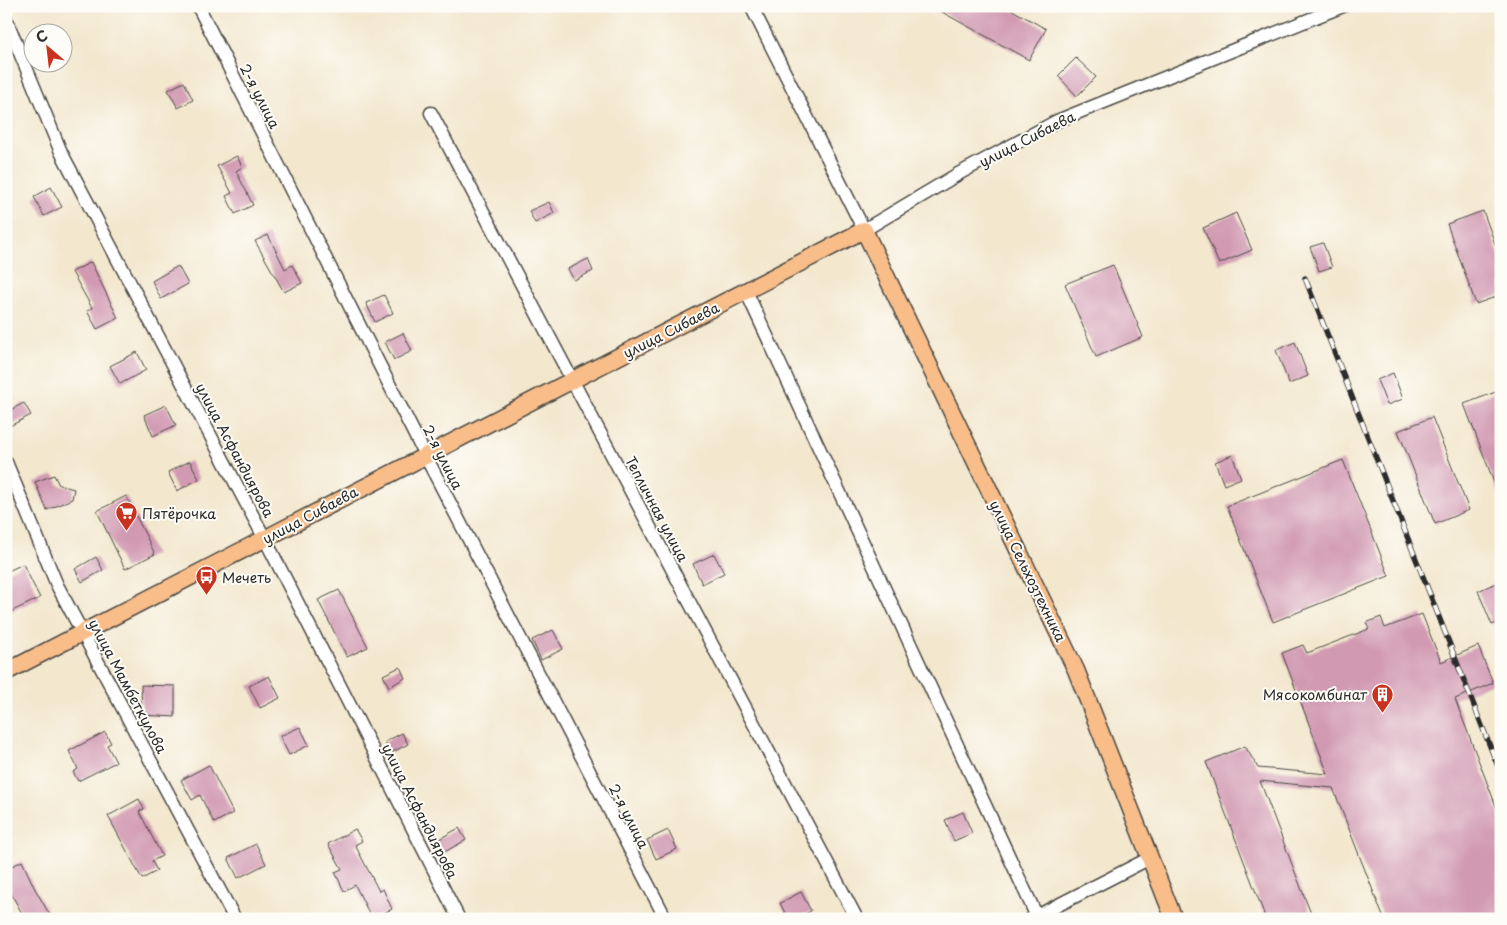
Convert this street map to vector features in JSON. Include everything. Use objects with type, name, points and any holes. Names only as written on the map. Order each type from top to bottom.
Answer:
[{"type":"main road","name":"улица Сибаева","points":[[6,672],[864,230]]},
{"type":"main road","name":"улица Сельхозтехника","points":[[864,230],[1076,670],[1174,919]]},
{"type":"street","name":"2-я улица","points":[[198,6],[424,455],[666,919]]},
{"type":"street","points":[[751,6],[864,230]]},
{"type":"street","name":"улица Сибаева","points":[[864,230],[960,173],[1057,121],[1343,6]]},
{"type":"street","name":"улица Асфандиярова","points":[[6,19],[62,152],[265,539],[459,919]]},
{"type":"street","name":"Тепличная улица","points":[[431,113],[857,919]]},
{"type":"street","points":[[746,291],[1035,918],[1150,858]]},
{"type":"street","name":"улица Мамбеткулова","points":[[6,462],[56,584],[235,919]]},
{"type":"building","points":[[931,6],[1005,6],[1046,29],[1029,60]]},
{"type":"building","points":[[1076,58],[1096,77],[1077,96],[1058,76]]},
{"type":"building","points":[[184,82],[193,100],[178,108],[168,90]]},
{"type":"building","points":[[237,156],[242,167],[236,171],[253,205],[235,214],[226,196],[232,193],[217,166]]},
{"type":"building","points":[[51,187],[62,207],[44,216],[34,197]]},
{"type":"building","points":[[549,202],[554,213],[535,223],[529,211]]},
{"type":"building","points":[[1483,211],[1501,260],[1501,295],[1476,304],[1447,224]]},
{"type":"building","points":[[1236,213],[1252,250],[1219,264],[1203,228]]},
{"type":"building","points":[[268,235],[285,269],[292,265],[302,283],[284,292],[255,241]]},
{"type":"building","points":[[1323,243],[1332,267],[1319,271],[1310,247]]},
{"type":"building","points":[[588,259],[593,271],[574,280],[568,269]]},
{"type":"building","points":[[91,262],[118,318],[97,329],[87,311],[92,308],[72,272]]},
{"type":"building","points":[[1113,265],[1143,337],[1096,357],[1065,284]]},
{"type":"building","points":[[178,266],[188,284],[161,299],[152,281]]},
{"type":"building","points":[[384,295],[393,313],[375,322],[366,303]]},
{"type":"building","points":[[403,333],[412,351],[394,360],[385,342]]},
{"type":"building","points":[[1295,342],[1308,376],[1289,384],[1276,350]]},
{"type":"building","points":[[137,352],[146,370],[120,384],[110,366]]},
{"type":"building","points":[[1393,373],[1403,399],[1387,405],[1377,380]]},
{"type":"building","points":[[1501,390],[1501,498],[1500,498],[1464,404]]},
{"type":"building","points":[[24,403],[31,415],[6,428],[6,412]]},
{"type":"building","points":[[166,405],[176,425],[153,436],[144,415]]},
{"type":"building","points":[[1432,417],[1469,510],[1435,524],[1398,431]]},
{"type":"building","points":[[1232,455],[1241,478],[1224,485],[1215,462]]},
{"type":"building","points":[[1343,460],[1389,576],[1273,622],[1227,506]]},
{"type":"building","points":[[190,461],[199,479],[177,491],[168,472]]},
{"type":"building","points":[[54,475],[59,485],[74,489],[72,499],[47,510],[35,482]]},
{"type":"building","name":"Пятёрочка","points":[[126,496],[155,554],[125,569],[97,511]]},
{"type":"building","points":[[714,554],[724,573],[702,584],[693,564]]},
{"type":"building","points":[[96,557],[103,570],[82,582],[75,569]]},
{"type":"building","points":[[23,564],[40,598],[10,612],[6,604],[6,572]]},
{"type":"building","points":[[1496,583],[1501,593],[1501,621],[1492,625],[1478,591]]},
{"type":"building","points":[[339,590],[368,647],[347,657],[318,600]]},
{"type":"building","name":"Мясокомбинат","points":[[1422,614],[1441,662],[1478,646],[1493,683],[1455,699],[1501,819],[1501,919],[1384,919],[1333,788],[1260,781],[1313,919],[1266,919],[1206,762],[1245,746],[1258,768],[1328,774],[1282,653],[1303,645],[1307,653],[1369,629],[1366,623],[1381,617],[1385,628]]},
{"type":"building","points":[[553,630],[563,649],[541,660],[532,640]]},
{"type":"building","points":[[400,667],[405,678],[389,687],[383,675]]},
{"type":"building","points":[[269,676],[280,698],[260,708],[249,686]]},
{"type":"building","points":[[141,685],[175,686],[175,717],[142,715]]},
{"type":"building","points":[[300,727],[309,745],[289,755],[280,736]]},
{"type":"building","points":[[105,732],[111,743],[107,745],[116,762],[78,781],[73,772],[78,769],[69,751]]},
{"type":"building","points":[[402,733],[408,744],[391,753],[385,742]]},
{"type":"building","points":[[209,765],[233,813],[214,823],[200,795],[192,800],[181,780]]},
{"type":"building","points":[[139,799],[144,809],[139,811],[162,856],[152,861],[157,871],[142,879],[108,816]]},
{"type":"building","points":[[963,812],[972,833],[954,841],[945,820]]},
{"type":"building","points":[[459,828],[466,840],[439,855],[432,843]]},
{"type":"building","points":[[355,829],[362,841],[355,845],[379,891],[383,889],[392,909],[372,919],[355,885],[344,891],[335,872],[342,869],[328,844]]},
{"type":"building","points":[[668,830],[677,849],[656,859],[647,840]]},
{"type":"building","points":[[256,844],[266,864],[238,878],[228,858]]},
{"type":"building","points":[[22,861],[52,919],[25,919],[6,884],[6,869]]},
{"type":"building","points":[[801,892],[811,911],[796,919],[788,919],[780,903]]},
{"type":"railway","points":[[1305,278],[1501,774]]},
{"type":"place","name":"Пятёрочка","points":[[126,532]]},
{"type":"place","name":"Мечеть","points":[[206,596]]},
{"type":"place","name":"Мясокомбинат","points":[[1383,713]]}]
